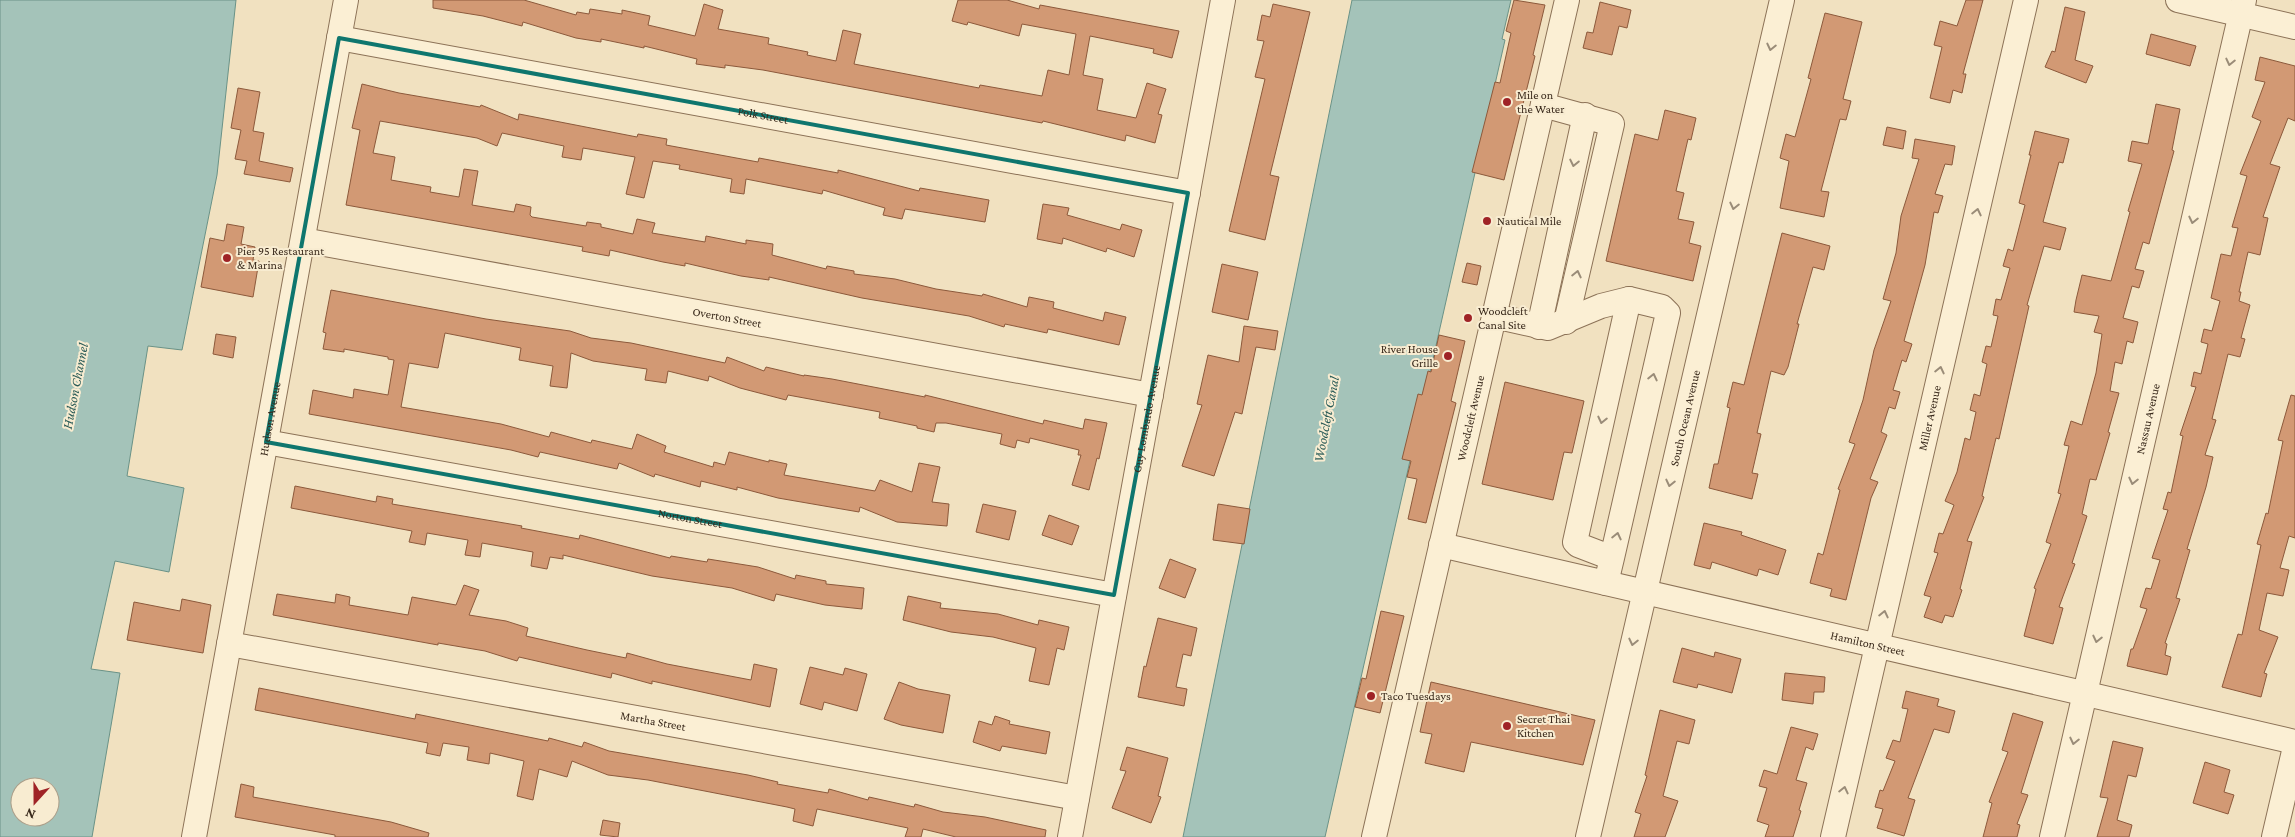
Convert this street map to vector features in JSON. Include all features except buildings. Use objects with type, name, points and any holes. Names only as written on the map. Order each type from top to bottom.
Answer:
[{"type":"street","name":"Hudson Avenue","points":[[194,837],[346,0]]},
{"type":"street","name":"Guy Lombardo Avenue","points":[[1070,837],[1223,0]]},
{"type":"street","name":"Woodcleft Avenue","points":[[1374,837],[1567,0]]},
{"type":"street","name":"South Ocean Avenue","points":[[1588,837],[1782,0]]},
{"type":"street","name":"Miller Avenue","points":[[1833,837],[2026,0]]},
{"type":"street","points":[[2178,0],[2242,7],[2295,27]]},
{"type":"street","name":"Nassau Avenue","points":[[2052,837],[2242,7]]},
{"type":"street","name":"Polk Street","points":[[339,38],[1188,193]]},
{"type":"street","points":[[1542,105],[1611,122],[1612,125],[1566,322]]},
{"type":"street","points":[[1539,327],[1585,115]]},
{"type":"street","name":"Overton Street","points":[[303,240],[1151,395]]},
{"type":"street","points":[[1494,316],[1548,328],[1601,306],[1629,299],[1662,307],[1668,313],[1606,583]]},
{"type":"street","points":[[1612,558],[1578,546],[1575,542],[1629,299]]},
{"type":"street","name":"Norton Street","points":[[266,442],[1114,596]]},
{"type":"street","name":"Hamilton Street","points":[[1441,545],[2295,742]]},
{"type":"street","name":"Martha Street","points":[[229,644],[1077,798]]},
{"type":"street","points":[[2274,837],[2295,747]]},
{"type":"highlighted area","points":[[339,38],[1188,193],[1114,595],[266,442]]},
{"type":"water","name":"Hudson Channel","points":[[0,0],[236,0],[217,175],[182,350],[148,346],[127,476],[184,488],[169,572],[115,561],[91,669],[120,673],[92,837],[0,837]]},
{"type":"water","name":"Woodcleft Canal","points":[[1352,0],[1511,0],[1502,39],[1505,40],[1325,837],[1183,837]]},
{"type":"place","name":"Mile on the Water","points":[[1507,102]]},
{"type":"place","name":"Nautical Mile","points":[[1487,221]]},
{"type":"place","name":"Pier 95 Restaurant & Marina","points":[[227,258]]},
{"type":"place","name":"Woodcleft Canal Site","points":[[1468,318]]},
{"type":"place","name":"River House Grille","points":[[1448,356]]},
{"type":"place","name":"Taco Tuesdays","points":[[1371,696]]},
{"type":"place","name":"Secret Thai Kitchen","points":[[1507,726]]}]
